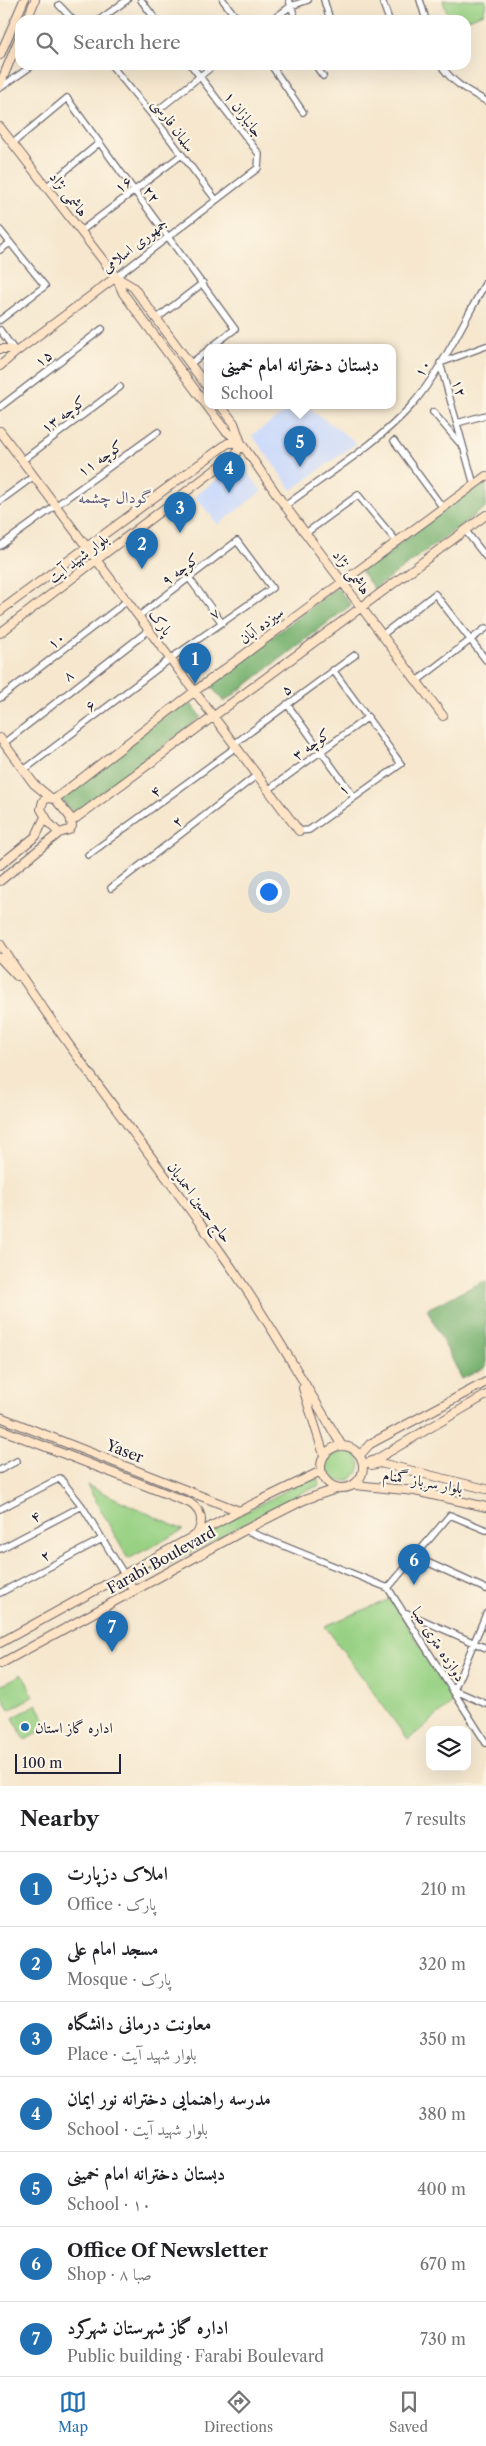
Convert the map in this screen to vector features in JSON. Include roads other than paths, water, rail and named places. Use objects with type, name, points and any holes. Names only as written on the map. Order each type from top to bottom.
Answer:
[{"type":"main road","points":[[29,15],[36,0]]},
{"type":"main road","points":[[17,15],[23,1]]},
{"type":"main road","points":[[0,55],[15,20]]},
{"type":"main road","points":[[0,86],[15,48]]},
{"type":"main road","name":"هاشمی نژاد","points":[[0,127],[116,277],[123,293],[204,402]]},
{"type":"main road","name":"هاشمی نژاد","points":[[116,277],[132,287],[204,383]]},
{"type":"main road","name":"جمهوری اسلامی","points":[[0,366],[116,277]]},
{"type":"main road","points":[[0,349],[9,349],[16,352]]},
{"type":"main road","name":"هاشمی نژاد","points":[[209,409],[225,430],[241,443]]},
{"type":"main road","name":"هاشمی نژاد","points":[[223,409],[234,423],[241,443],[285,506],[443,716]]},
{"type":"main road","name":"پارک","points":[[0,431],[299,831]]},
{"type":"main road","name":"بلوار شهید آیت","points":[[0,611],[228,443],[241,443],[236,454],[98,561],[0,633]]},
{"type":"main road","name":"سیزده آبان","points":[[42,805],[43,801],[53,799],[194,691],[486,476]]},
{"type":"main road","points":[[0,881],[59,833],[69,830],[72,821],[486,514]]},
{"type":"main road","points":[[2,740],[34,784],[45,818],[59,833]]},
{"type":"main road","points":[[34,784],[53,799],[72,821]]},
{"type":"main road","points":[[0,865],[36,836],[45,818]]},
{"type":"main road","name":"حاج حسین احمدیان","points":[[0,944],[24,982],[112,1106],[222,1254],[278,1337],[342,1446]]},
{"type":"main road","name":"حاج حسین احمدیان","points":[[0,958],[24,982]]},
{"type":"main road","points":[[298,1372],[324,1455],[321,1471],[327,1482],[339,1488],[355,1485],[362,1477],[364,1466],[360,1455],[352,1448],[342,1446],[332,1448],[324,1455]]},
{"type":"main road","points":[[360,1455],[370,1444],[486,1382]]},
{"type":"main road","points":[[364,1466],[486,1396]]},
{"type":"main road","points":[[422,1415],[430,1427]]},
{"type":"main road","name":"Yaser","points":[[0,1417],[239,1511]]},
{"type":"main road","points":[[13,1434],[17,1424]]},
{"type":"main road","name":"Yaser","points":[[0,1429],[190,1503],[198,1509],[201,1518],[202,1525],[197,1534]]},
{"type":"main road","name":"بلوار سرباز گمنام","points":[[364,1466],[380,1463],[486,1489]]},
{"type":"main road","name":"Farabi Boulevard","points":[[0,1643],[239,1511],[321,1471]]},
{"type":"main road","name":"بلوار سرباز گمنام","points":[[355,1485],[415,1491],[486,1508]]},
{"type":"main road","name":"Farabi Boulevard","points":[[0,1664],[245,1530],[304,1500],[339,1488]]},
{"type":"main road","points":[[124,1574],[134,1591]]},
{"type":"street","points":[[106,15],[127,0]]},
{"type":"street","points":[[141,0],[152,15]]},
{"type":"street","points":[[223,0],[234,15]]},
{"type":"street","points":[[277,15],[290,3],[308,0]]},
{"type":"street","points":[[324,0],[328,15]]},
{"type":"street","points":[[382,0],[387,15]]},
{"type":"street","points":[[420,0],[424,15]]},
{"type":"street","points":[[290,3],[294,15]]},
{"type":"street","points":[[59,4],[69,15]]},
{"type":"street","points":[[0,86],[25,70]]},
{"type":"street","name":"سلمان فارسی","points":[[115,70],[152,115],[180,156],[216,200]]},
{"type":"street","name":"جانبازان ۱","points":[[195,70],[259,154]]},
{"type":"street","points":[[152,115],[208,70]]},
{"type":"street","points":[[274,70],[303,112]]},
{"type":"street","points":[[319,70],[323,76]]},
{"type":"street","points":[[444,70],[461,88],[486,101]]},
{"type":"street","name":"۲۲","points":[[13,143],[66,98],[236,329],[216,344]]},
{"type":"street","points":[[46,187],[99,142]]},
{"type":"street","name":"جمهوری اسلامی","points":[[116,277],[258,168],[259,154]]},
{"type":"street","name":"۱۶","points":[[81,231],[180,156]]},
{"type":"street","points":[[0,230],[45,286],[0,320]]},
{"type":"street","points":[[0,250],[10,243]]},
{"type":"street","name":"۱۰","points":[[285,506],[387,429],[412,405],[440,363],[486,282]]},
{"type":"street","points":[[156,319],[203,283]]},
{"type":"street","name":"۱۵","points":[[0,407],[102,329]]},
{"type":"street","points":[[0,330],[16,352]]},
{"type":"street","points":[[440,363],[486,346]]},
{"type":"street","points":[[190,364],[204,353]]},
{"type":"street","name":"۱۲","points":[[440,363],[474,485]]},
{"type":"street","name":"کوچه ۱۳","points":[[22,460],[120,387]]},
{"type":"street","name":"۱۲","points":[[433,412],[464,449]]},
{"type":"street","points":[[457,424],[486,415]]},
{"type":"street","name":"کوچه ۱۱","points":[[56,505],[158,432]]},
{"type":"street","points":[[394,441],[443,508]]},
{"type":"street","points":[[0,501],[34,476]]},
{"type":"street","points":[[306,533],[358,495],[397,542]]},
{"type":"street","points":[[0,546],[56,505]]},
{"type":"street","points":[[465,530],[486,557]]},
{"type":"street","name":"کوچه ۹","points":[[139,616],[237,541],[272,588]]},
{"type":"street","points":[[189,578],[222,622]]},
{"type":"street","name":"۷","points":[[170,659],[272,588]]},
{"type":"street","points":[[382,635],[435,594],[486,660]]},
{"type":"street","name":"۱۰","points":[[0,698],[127,601]]},
{"type":"street","points":[[417,681],[486,628]]},
{"type":"street","name":"۸","points":[[2,740],[149,630]]},
{"type":"street","name":"۵","points":[[235,745],[354,655]]},
{"type":"street","name":"۶","points":[[24,770],[170,659]]},
{"type":"street","points":[[333,670],[368,717]]},
{"type":"street","points":[[287,704],[354,797]]},
{"type":"street","name":"کوچه ۳","points":[[268,790],[368,717]]},
{"type":"street","name":"۱","points":[[299,831],[309,830],[401,764],[368,717]]},
{"type":"street","name":"۴","points":[[88,855],[235,745]]},
{"type":"street","name":"۲","points":[[111,888],[257,775]]},
{"type":"street","points":[[0,1470],[17,1460]]},
{"type":"street","points":[[0,1509],[60,1478],[82,1506],[124,1574]]},
{"type":"street","name":"۴","points":[[0,1549],[82,1506]]},
{"type":"street","points":[[245,1530],[388,1588],[450,1515],[486,1530]]},
{"type":"street","name":"۲","points":[[0,1593],[102,1539]]},
{"type":"street","points":[[416,1556],[486,1589]]},
{"type":"street","name":"دوازده متری صبا","points":[[388,1588],[483,1732],[486,1743]]},
{"type":"street","points":[[402,1611],[486,1648]]},
{"type":"street","points":[[486,1614],[454,1690],[486,1704]]},
{"type":"place","name":"دبستان دخترانه امام خمینی","points":[[300,467]]},
{"type":"place","name":"مدرسه راهنمایی دخترانه نور ایمان","points":[[229,493]]},
{"type":"place","name":"معاونت درمانی دانشگاه","points":[[180,533]]},
{"type":"place","name":"مسجد امام علی","points":[[142,569]]},
{"type":"place","name":"املاک دزپارت","points":[[195,684]]},
{"type":"place","name":"Office Of Newsletter","points":[[414,1585]]},
{"type":"place","name":"اداره گاز شهرستان شهرکرد","points":[[112,1652]]},
{"type":"place","name":"اداره گاز استان","points":[[25,1727]]},
{"type":"district","name":"گودال چشمه","points":[[115,497]]}]
